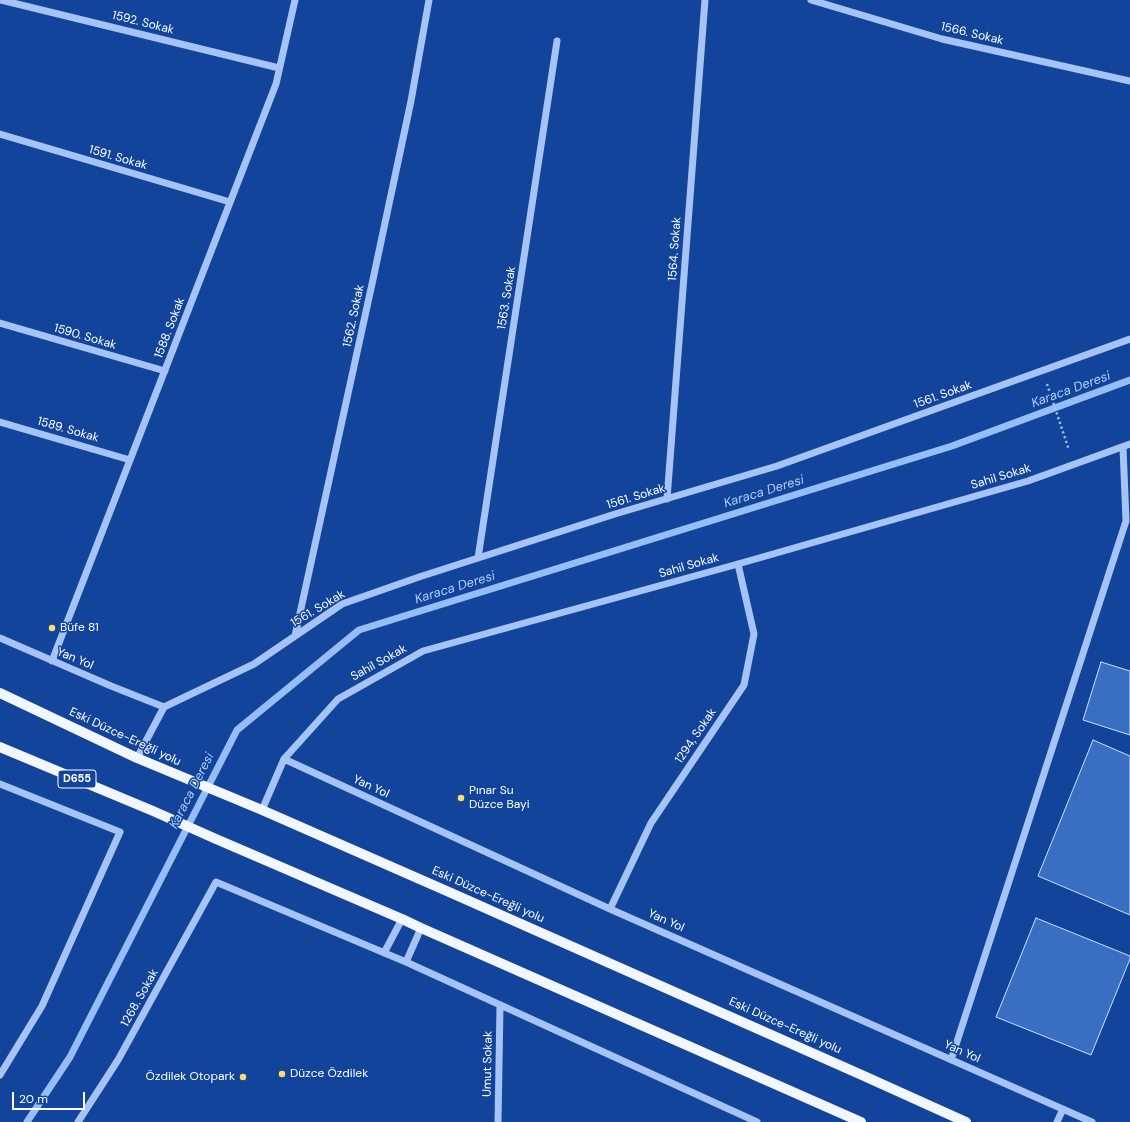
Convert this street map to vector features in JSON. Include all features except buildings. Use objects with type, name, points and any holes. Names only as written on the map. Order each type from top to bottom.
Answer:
[{"type":"main road","name":"Eski Düzce-Ereğli yolu","points":[[0,693],[174,774],[262,810],[966,1122]]},
{"type":"main road","name":"D655","points":[[0,747],[153,811],[402,919]]},
{"type":"main road","points":[[402,919],[847,1119],[861,1122]]},
{"type":"street","name":"1592. Sokak","points":[[1,0],[279,68]]},
{"type":"street","name":"1588. Sokak","points":[[52,661],[276,84],[295,0]]},
{"type":"street","name":"1562. Sokak","points":[[296,636],[407,116],[428,0]]},
{"type":"street","name":"1564. Sokak","points":[[667,499],[705,0]]},
{"type":"street","name":"1566. Sokak","points":[[811,0],[942,39],[1130,81]]},
{"type":"street","name":"1563. Sokak","points":[[478,558],[557,41]]},
{"type":"street","name":"1591. Sokak","points":[[0,134],[230,202]]},
{"type":"street","name":"1590. Sokak","points":[[0,323],[165,371]]},
{"type":"street","name":"1561. Sokak","points":[[164,707],[254,664],[342,604],[419,577],[615,514],[777,466],[1130,339]]},
{"type":"street","name":"1589. Sokak","points":[[0,422],[130,460]]},
{"type":"street","name":"Sahil Sokak","points":[[284,759],[338,699],[423,651],[738,564],[1028,481],[1126,445]]},
{"type":"street","points":[[951,1060],[1126,521],[1126,445]]},
{"type":"street","name":"1294, Sokak","points":[[610,909],[651,823],[744,685],[754,634],[738,564]]},
{"type":"street","name":"Yan Yol","points":[[0,638],[164,707]]},
{"type":"street","points":[[138,758],[164,707]]},
{"type":"street","points":[[262,810],[284,759]]},
{"type":"street","name":"Yan Yol","points":[[284,759],[610,909],[1092,1122]]},
{"type":"street","points":[[0,784],[120,832],[42,1006],[0,1075]]},
{"type":"street","name":"1268. Sokak","points":[[78,1122],[118,1060],[216,882],[384,953]]},
{"type":"street","points":[[402,919],[384,953],[756,1122]]},
{"type":"street","points":[[406,962],[421,928]]},
{"type":"street","name":"Umut Sokak","points":[[498,1122],[500,1006]]},
{"type":"street","points":[[1057,1122],[1063,1109]]},
{"type":"path","points":[[1042,371],[1074,464]]},
{"type":"waterway","name":"Karaca Deresi","points":[[27,1122],[70,1057],[237,730],[359,630],[952,446],[1130,380]]},
{"type":"place","name":"Büfe 81","points":[[52,628]]},
{"type":"place","name":"Pınar Su Düzce Bayi","points":[[461,798]]},
{"type":"place","name":"Düzce Özdilek","points":[[282,1074]]},
{"type":"place","name":"Özdilek Otopark","points":[[243,1077]]}]
